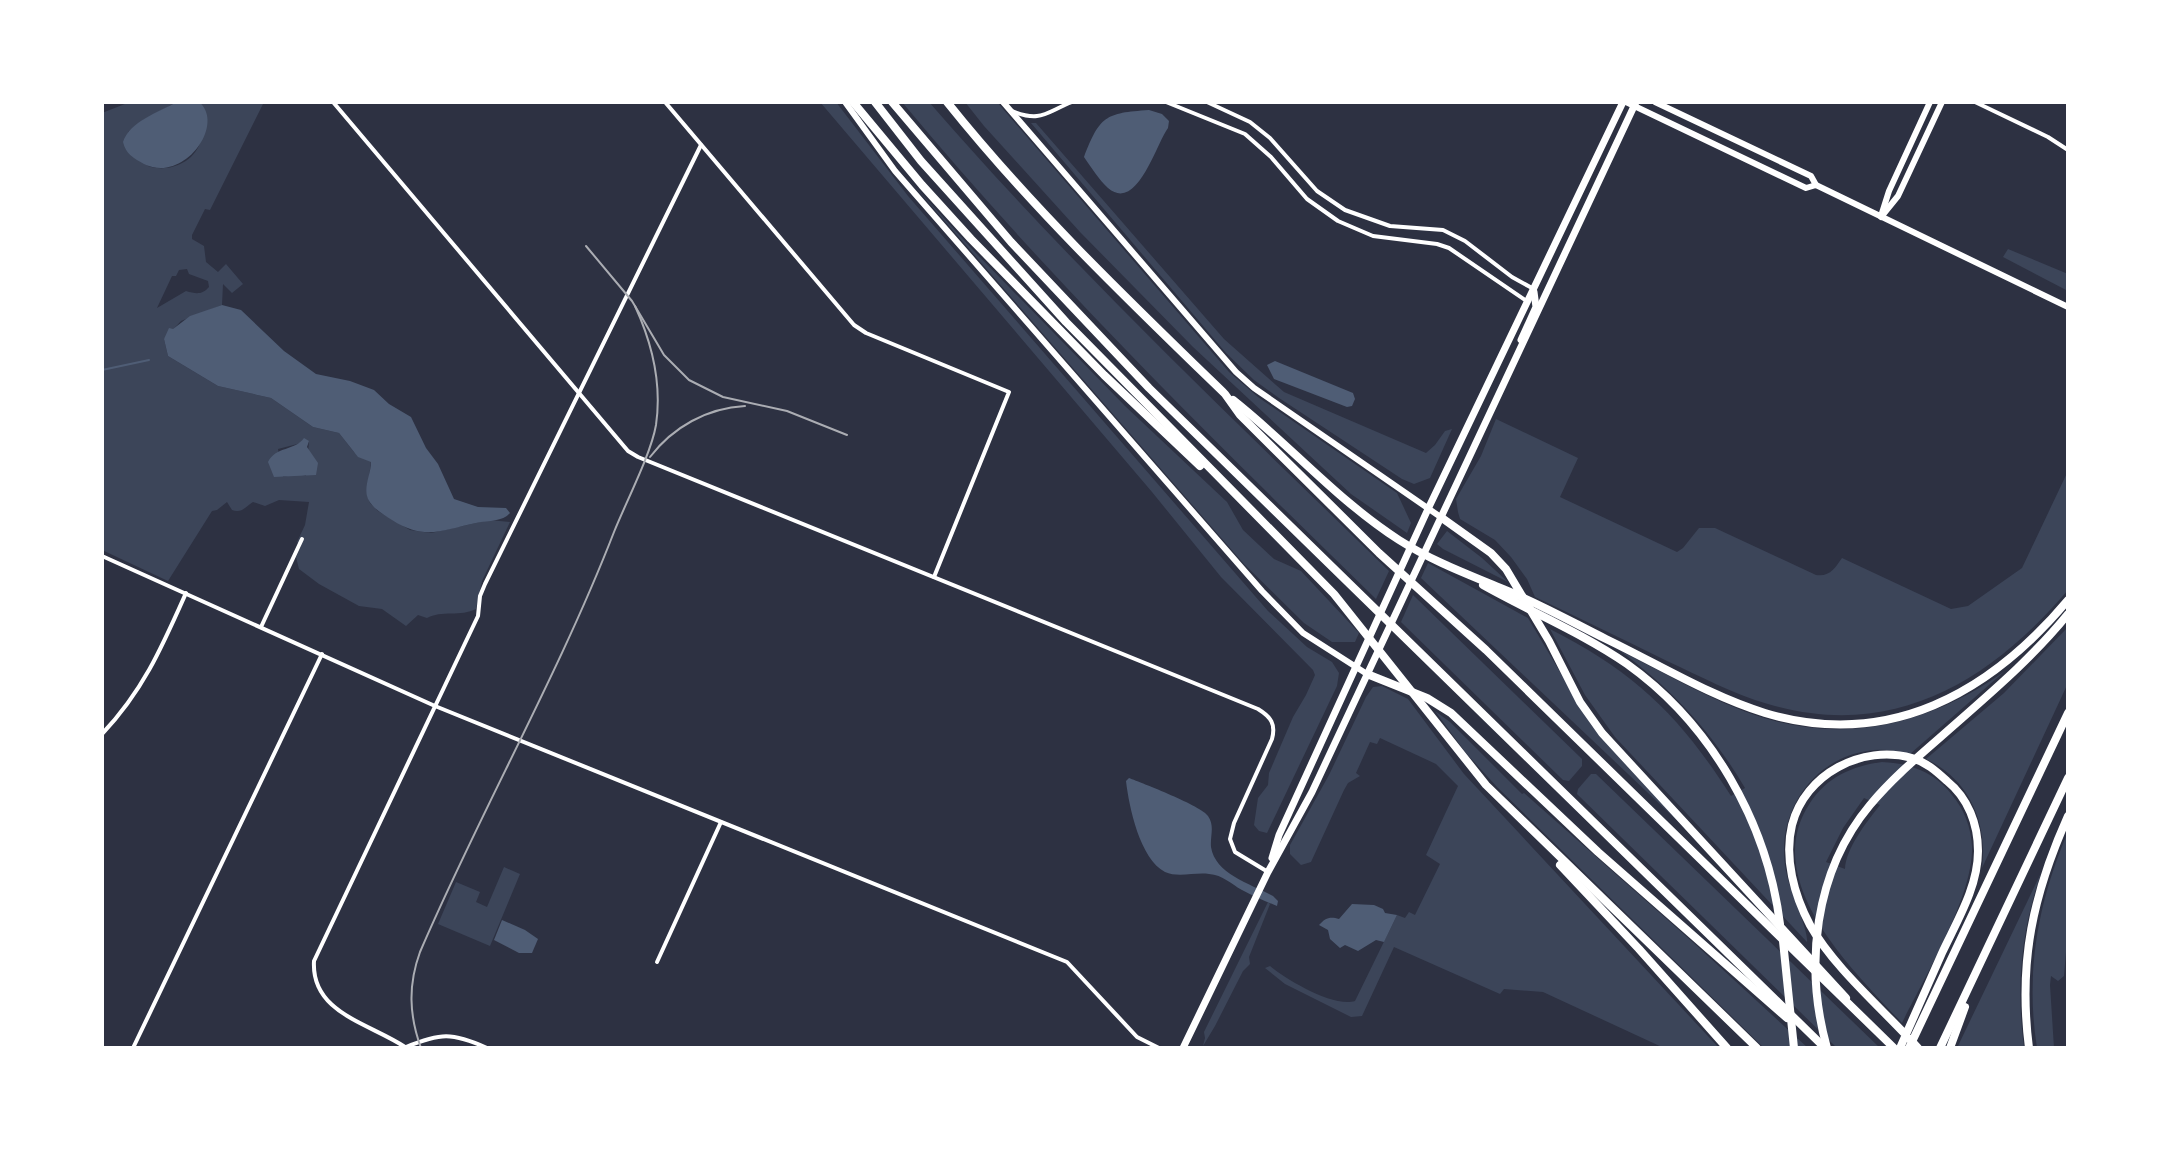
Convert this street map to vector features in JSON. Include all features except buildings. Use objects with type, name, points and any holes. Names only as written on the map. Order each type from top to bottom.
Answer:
[{"type":"highway","points":[[853,102],[971,239],[1191,460],[1220,481]]},
{"type":"highway","points":[[875,102],[921,161],[1000,250],[1220,481],[1334,594],[1464,759],[1541,839],[1757,1048]]},
{"type":"highway","points":[[892,102],[1011,242],[1149,388],[1826,1048]]},
{"type":"highway","points":[[947,102],[1053,222],[1225,394],[1359,511],[1400,540],[1629,665],[1684,716],[1727,773],[1757,830],[1776,892],[1794,1048]]},
{"type":"highway","points":[[1225,394],[1240,415],[1379,553],[1486,650],[1894,1048]]},
{"type":"highway","points":[[1442,518],[1491,553],[1518,586],[1580,702],[1602,733],[1839,988],[1855,1012]]},
{"type":"highway","points":[[1461,573],[1504,589],[1745,706],[1792,719],[1829,723],[1853,723],[1903,715],[1971,688],[2014,656],[2068,600]]},
{"type":"highway","points":[[1826,1048],[1818,1005],[1815,952],[1823,900],[1837,857],[1871,803],[2008,678],[2068,614]]},
{"type":"highway","points":[[1367,674],[1427,698],[1451,713],[1598,852],[1781,1013],[1808,1032]]},
{"type":"highway","points":[[1909,1048],[2068,713]]},
{"type":"highway","points":[[1900,1048],[1968,895],[1976,867],[1977,832],[1970,809],[1955,787],[1932,767],[1912,758],[1870,755],[1831,771],[1806,796],[1792,824],[1790,864],[1801,904],[1821,942],[1884,1011],[1918,1048]]},
{"type":"highway","points":[[1940,1048],[2068,778]]},
{"type":"highway","points":[[2029,1048],[2025,990],[2030,929],[2043,878],[2068,816]]},
{"type":"highway","points":[[1541,839],[1561,866],[1727,1048]]},
{"type":"highway","points":[[1950,1048],[1984,956]]},
{"type":"main road","points":[[845,102],[895,171],[1262,591],[1303,633],[1367,674]]},
{"type":"main road","points":[[1003,102],[1236,372],[1254,388],[1442,518]]},
{"type":"main road","points":[[1513,369],[1534,289],[1624,102],[1635,104],[1806,188],[1816,185]]},
{"type":"main road","points":[[1655,102],[1811,176],[1816,185],[2068,307]]},
{"type":"main road","points":[[1881,217],[1889,191],[1930,102]]},
{"type":"main road","points":[[1881,217],[1898,196],[1942,102]]},
{"type":"main road","points":[[1268,872],[1312,792],[1635,104]]},
{"type":"main road","points":[[1183,1048],[1262,887],[1279,835],[1428,509],[1532,302],[1548,294]]},
{"type":"street","points":[[333,102],[620,444],[638,457],[1258,709],[1270,718],[1275,730],[1234,823],[1230,839],[1235,852],[1268,872]]},
{"type":"street","points":[[665,102],[854,325],[866,333],[1009,392],[934,577]]},
{"type":"street","points":[[1010,111],[1038,117],[1072,102]]},
{"type":"street","points":[[1166,102],[1245,134],[1271,157],[1307,199],[1338,221],[1373,236],[1449,248],[1532,302]]},
{"type":"street","points":[[1207,102],[1250,122],[1270,138],[1317,191],[1345,210],[1390,226],[1443,230],[1465,241],[1512,277],[1534,289]]},
{"type":"street","points":[[1975,102],[2068,150]]},
{"type":"street","points":[[487,1048],[454,1035],[437,1036],[404,1048],[326,1001],[317,987],[314,961],[478,616],[485,584],[701,145]]},
{"type":"street","points":[[261,627],[302,539]]},
{"type":"street","points":[[102,556],[435,706],[1067,962],[1137,1037],[1159,1048]]},
{"type":"street","points":[[102,734],[131,701],[152,668],[186,593]]},
{"type":"street","points":[[133,1048],[322,654]]},
{"type":"street","points":[[657,962],[722,821]]},
{"type":"shaded area","points":[[130,102],[177,102],[143,120],[128,132],[148,166],[164,168],[187,160],[198,148],[202,131],[199,102],[264,102],[210,210],[205,209],[192,235],[192,239],[204,246],[206,262],[218,272],[226,264],[243,284],[232,293],[223,284],[222,305],[181,321],[164,339],[168,356],[218,386],[271,398],[313,427],[339,433],[354,452],[371,461],[367,495],[370,503],[410,530],[431,533],[489,520],[510,522],[482,581],[476,609],[427,618],[418,615],[406,626],[382,609],[359,606],[319,584],[299,569],[296,557],[301,546],[297,542],[305,525],[309,502],[279,500],[265,506],[253,502],[239,511],[232,510],[227,502],[212,511],[168,581],[102,550],[102,113]],"holes":[[[187,269],[189,274],[208,281],[209,287],[199,293],[186,291],[157,308],[172,276],[176,276],[179,270]],[[309,441],[306,476],[283,477],[278,449]]]},
{"type":"shaded area","points":[[177,102],[199,102],[206,112],[204,137],[197,149],[173,166],[159,168],[144,164],[130,155],[123,142],[132,128]]},
{"type":"shaded area","points":[[820,102],[836,102],[908,196],[1268,611],[1307,647],[1332,662],[1339,673],[1337,686],[1267,833],[1259,831],[1254,825],[1258,798],[1268,785],[1269,773],[1315,675],[1313,670],[1221,577]]},
{"type":"shaded area","points":[[902,102],[929,102],[1096,283],[1389,571],[1376,599],[1073,295]]},
{"type":"shaded area","points":[[965,102],[997,102],[1229,372],[1258,397],[1397,493],[1411,523],[1407,533],[1351,494],[1193,347],[1080,232]]},
{"type":"shaded area","points":[[1149,110],[1162,114],[1169,121],[1168,128],[1137,184],[1128,191],[1118,193],[1105,185],[1084,157],[1095,133],[1106,119],[1113,115]]},
{"type":"shaded area","points":[[1031,123],[1036,123],[1224,339],[1284,392],[1426,453],[1445,431],[1452,429],[1430,478],[1414,484],[1402,479],[1254,380],[1226,353]]},
{"type":"shaded area","points":[[908,179],[1125,406],[1227,502],[1243,530],[1274,559],[1301,571],[1359,633],[1355,642],[1332,642],[1304,623],[1244,564]]},
{"type":"shaded area","points":[[2008,249],[2068,274],[2068,291],[2003,257]]},
{"type":"shaded area","points":[[222,305],[241,310],[284,351],[316,374],[374,390],[389,404],[411,417],[454,499],[478,507],[506,508],[510,513],[499,519],[424,532],[404,526],[378,511],[367,494],[371,462],[358,457],[339,433],[313,427],[271,398],[218,386],[168,356],[164,339],[169,328],[173,329],[190,316]]},
{"type":"shaded area","points":[[1275,361],[1353,393],[1355,399],[1352,406],[1347,407],[1274,379],[1267,365]]},
{"type":"shaded area","points":[[1496,419],[1578,458],[1560,497],[1677,552],[1699,528],[1715,528],[1816,575],[1829,573],[1842,558],[1951,609],[1968,606],[2022,568],[2068,471],[2068,590],[2006,652],[1935,695],[1897,708],[1856,715],[1813,713],[1768,704],[1717,684],[1535,597],[1527,579],[1495,540],[1460,519],[1456,499],[1481,456]]},
{"type":"shaded area","points":[[304,438],[309,441],[307,447],[318,463],[316,475],[274,477],[268,462],[271,457]]},
{"type":"shaded area","points":[[1447,531],[1482,558],[1508,582],[1437,544]]},
{"type":"shaded area","points":[[1428,563],[1528,618],[1592,726],[1684,827],[1421,578]]},
{"type":"shaded area","points":[[1413,595],[1582,759],[1582,766],[1569,781],[1563,780],[1401,622]]},
{"type":"shaded area","points":[[2068,627],[2068,683],[1982,868],[1982,835],[1972,804],[1954,778],[1926,759],[2004,693]]},
{"type":"shaded area","points":[[1550,629],[1607,662],[1653,699],[1693,742],[1731,796],[1745,788],[1719,748],[1674,696],[1620,651],[1715,699],[1755,715],[1806,727],[1836,729],[1866,728],[1924,714],[1979,688],[2005,671],[1910,754],[1878,750],[1847,756],[1813,778],[1801,794],[1786,830],[1784,850],[1788,879],[1807,942],[1615,737],[1585,695]]},
{"type":"shaded area","points":[[1382,686],[1408,699],[1464,774],[1719,1048],[1664,1048],[1543,992],[1504,989],[1500,994],[1394,947],[1362,1016],[1351,1017],[1285,984],[1265,968],[1270,966],[1323,997],[1355,1001],[1397,915],[1405,918],[1409,912],[1415,915],[1440,864],[1426,855],[1458,786],[1436,764],[1380,738],[1377,744],[1370,742],[1356,773],[1360,776],[1348,783],[1344,790],[1311,862],[1301,865],[1290,854],[1290,845],[1329,775],[1366,697],[1373,687]]},
{"type":"shaded area","points":[[1435,711],[1522,794],[1696,945],[1808,1048],[1764,1048],[1497,787],[1466,753]]},
{"type":"shaded area","points":[[1871,764],[1902,764],[1938,780],[1960,806],[1972,846],[1965,888],[1957,912],[1902,1023],[1860,978],[1818,923],[1804,893],[1796,863],[1797,833],[1810,803],[1824,786],[1841,774]],"holes":[[[1864,798],[1880,805],[1853,844],[1845,869],[1826,862],[1843,828]]]},
{"type":"shaded area","points":[[1591,774],[1596,774],[1880,1048],[1837,1048],[1577,794]]},
{"type":"shaded area","points":[[1129,778],[1171,795],[1208,816],[1211,847],[1219,864],[1235,877],[1273,896],[1278,901],[1277,906],[1219,876],[1170,874],[1156,865],[1137,831],[1126,781]]},
{"type":"shaded area","points":[[2068,832],[2068,928],[2064,976],[2058,981],[2051,976],[2050,985],[2054,1048],[2037,1048],[2033,992],[2037,938],[2049,884]]},
{"type":"shaded area","points":[[504,867],[520,874],[490,946],[438,924],[456,882],[480,892],[476,902],[487,907]]},
{"type":"shaded area","points":[[2041,873],[2029,916],[2022,959],[2020,1003],[2024,1048],[1957,1048]]},
{"type":"shaded area","points":[[1268,902],[1270,904],[1249,957],[1250,964],[1243,971],[1203,1046],[1204,1032]]},
{"type":"shaded area","points":[[1352,904],[1374,905],[1385,913],[1397,915],[1384,942],[1376,940],[1358,951],[1345,945],[1340,948],[1330,939],[1328,930],[1319,925],[1328,918],[1339,919]]},
{"type":"shaded area","points":[[502,920],[538,939],[532,953],[519,953],[494,940]]},
{"type":"waterway","points":[[102,370],[149,360]]},
{"type":"railway","points":[[586,246],[632,301],[664,355],[689,380],[723,397],[787,411],[847,435]]},
{"type":"railway","points":[[421,1048],[414,1024],[412,1000],[413,976],[420,952],[569,638],[653,437],[658,410],[656,379],[651,349],[635,306]]},
{"type":"railway","points":[[650,457],[669,437],[692,421],[717,411],[745,406]]}]
